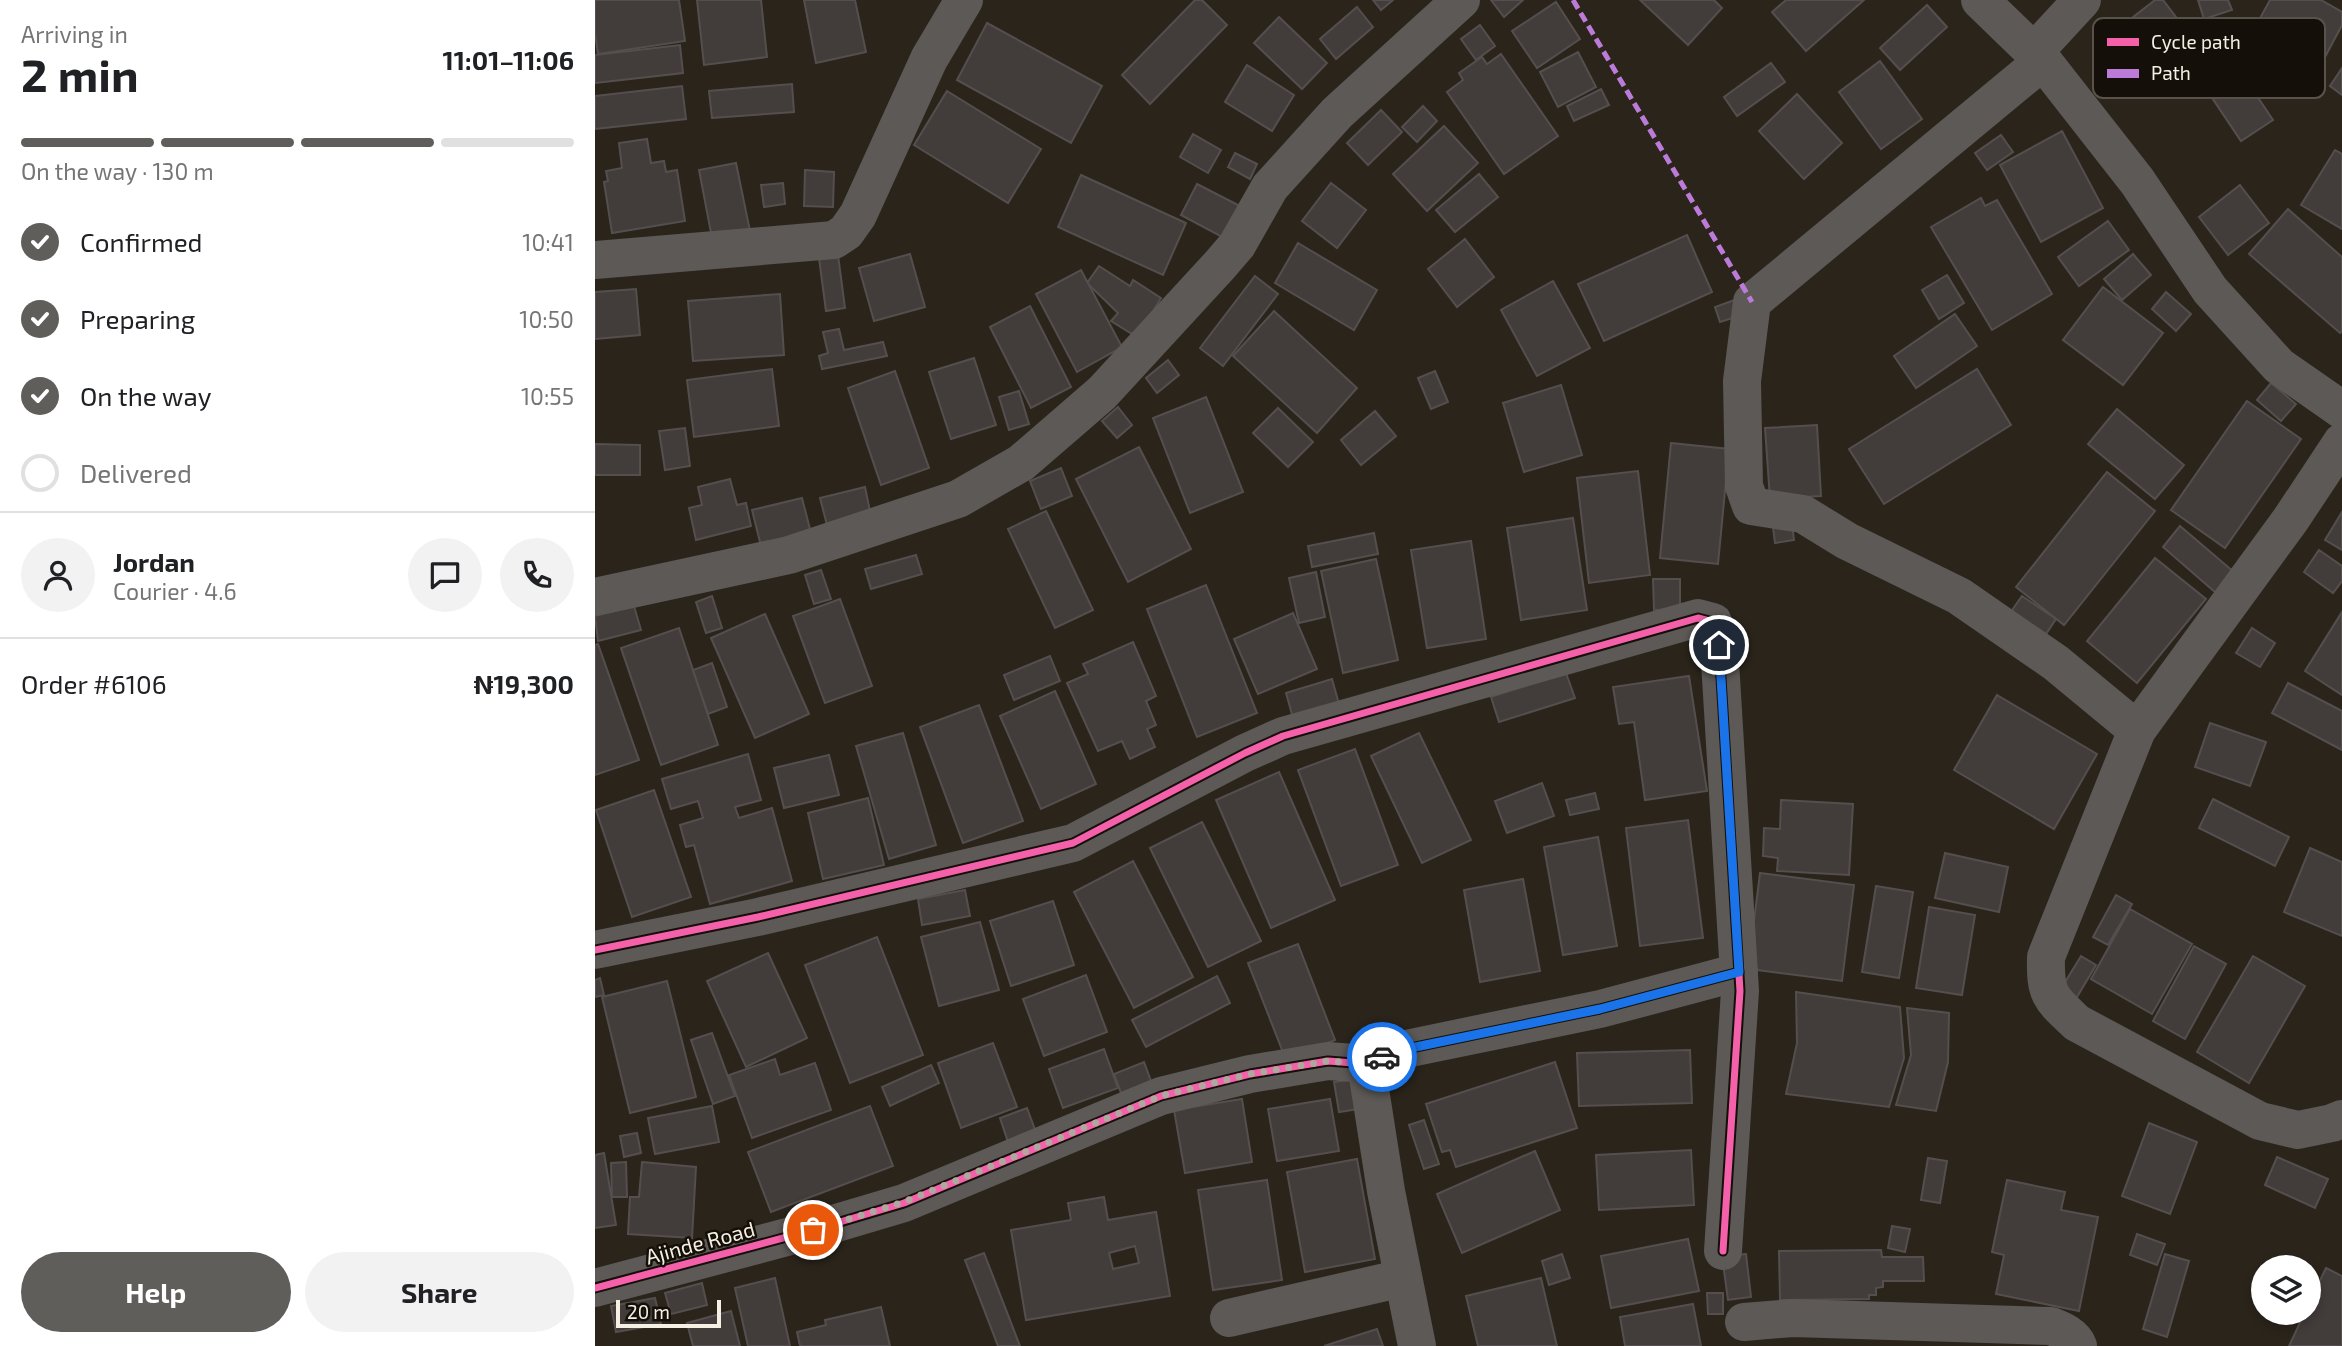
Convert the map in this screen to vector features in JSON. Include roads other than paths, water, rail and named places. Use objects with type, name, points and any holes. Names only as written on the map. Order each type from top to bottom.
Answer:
[{"type":"street","points":[[595,260],[834,240],[846,232],[858,215],[929,59],[964,0]]},
{"type":"street","points":[[595,597],[789,555],[958,499],[1021,463],[1102,393],[1219,267],[1237,245],[1270,187],[1338,113],[1461,0]]},
{"type":"street","points":[[1980,0],[2039,57],[2137,181],[2210,290],[2279,366],[2342,410]]},
{"type":"street","points":[[2082,0],[2039,57],[1752,302],[1741,381],[1744,486],[1751,506],[1803,514],[1847,541],[1959,596],[2056,663],[2137,730]]},
{"type":"street","points":[[2339,1123],[2298,1130],[2260,1121],[2077,1023],[2051,1000],[2045,980],[2046,957],[2137,730],[2291,519],[2342,442]]},
{"type":"street","points":[[595,950],[758,917],[1073,843],[1245,753],[1283,736],[1698,618],[1713,622],[1719,645],[1740,991],[1723,1251]]},
{"type":"street","name":"Ajinde Road","points":[[595,1288],[813,1230],[904,1202],[1161,1096],[1250,1074],[1328,1061],[1366,1064],[1401,1050],[1600,1009],[1739,972]]},
{"type":"street","points":[[1366,1064],[1386,1191],[1417,1346]]},
{"type":"street","points":[[1229,1318],[1403,1278]]},
{"type":"street","points":[[1744,1322],[1793,1318],[2051,1326],[2063,1331],[2077,1342],[2078,1346]]}]
